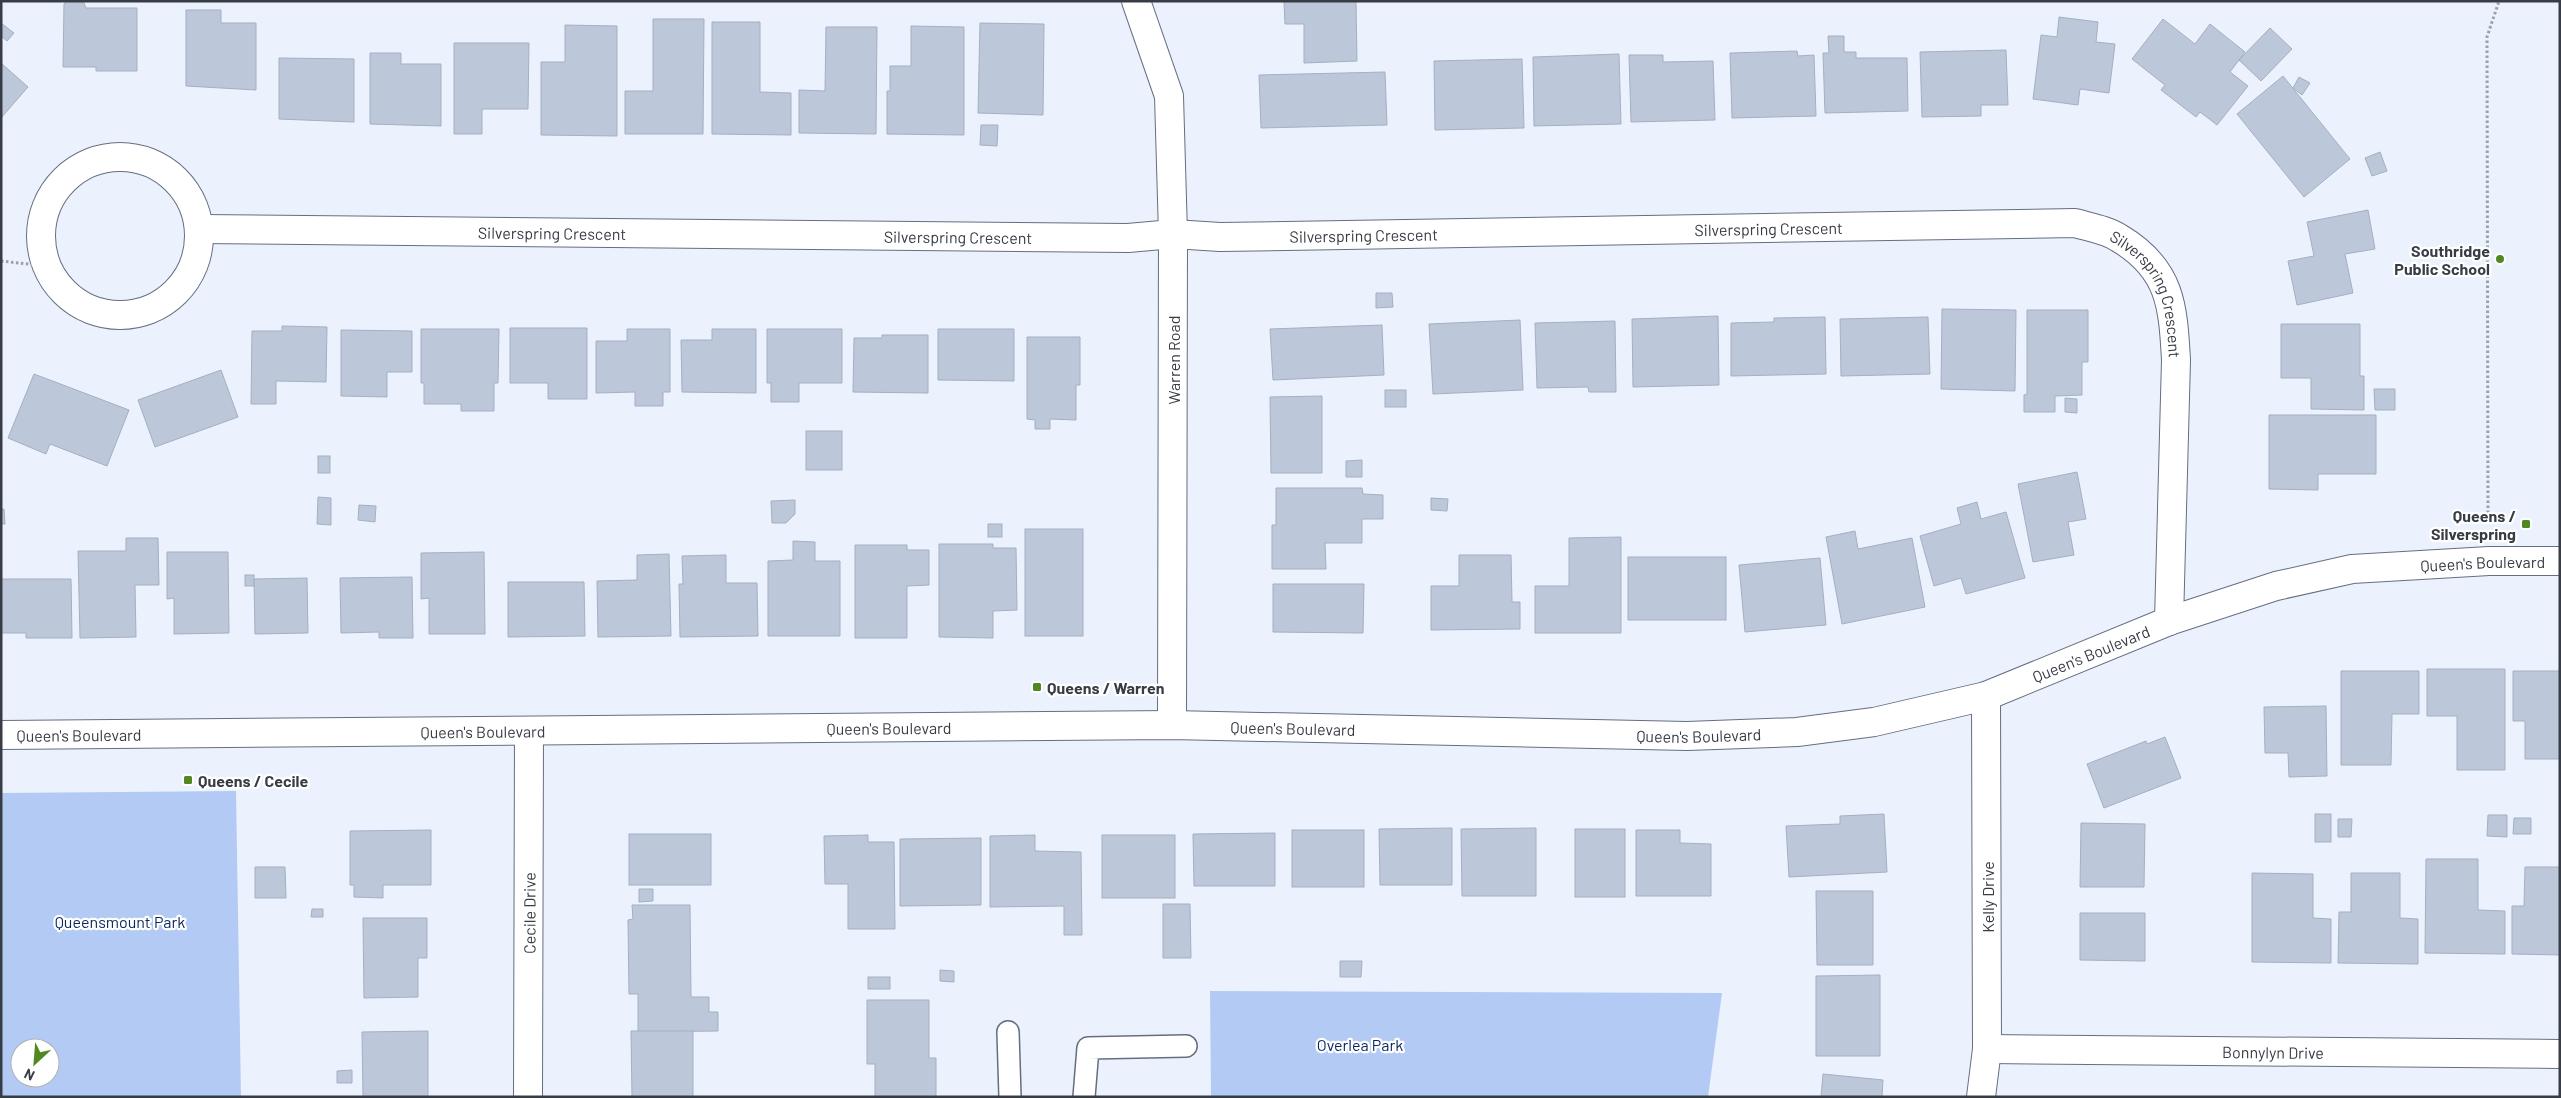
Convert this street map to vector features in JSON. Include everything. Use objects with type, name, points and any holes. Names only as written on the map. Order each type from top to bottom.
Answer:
[{"type":"street","name":"Warren Road","points":[[1136,1],[1168,96],[1173,234],[1172,725]]},
{"type":"street","points":[[103,157],[140,158],[165,170],[176,179],[192,202],[200,229],[199,250],[189,276],[171,297],[150,310],[122,316],[94,312],[69,298],[45,266],[39,239],[42,214],[54,189],[77,168],[103,157]]},
{"type":"street","name":"Silverspring Crescent","points":[[200,229],[1112,238],[1173,234],[1220,237],[2076,223],[2118,237],[2145,257],[2164,282],[2173,318],[2176,360],[2169,621]]},
{"type":"street","name":"Queen's Boulevard","points":[[1,735],[1172,725],[1687,736],[1797,732],[1855,724],[1986,696],[2169,621],[2276,586],[2352,569],[2488,561],[2560,561]]},
{"type":"street","name":"Kelly Drive","points":[[1981,1097],[1987,1049],[1986,696]]},
{"type":"street","name":"Cecile Drive","points":[[528,731],[528,1097]]},
{"type":"street","name":"Bonnylyn Drive","points":[[1987,1049],[2560,1054]]},
{"type":"lane","points":[[1008,1032],[1010,1097]]},
{"type":"lane","points":[[1084,1097],[1088,1048],[1186,1046]]},
{"type":"path","points":[[2488,518],[2487,37],[2499,1]]},
{"type":"path","points":[[1,261],[45,266]]},
{"type":"green space","name":"Queensmount Park","points":[[236,791],[241,1097],[1,1097],[1,793]]},
{"type":"green space","name":"Overlea Park","points":[[1210,991],[1722,993],[1708,1097],[1211,1097]]},
{"type":"building","points":[[67,1],[83,1],[86,8],[137,8],[137,71],[96,71],[96,67],[63,67],[64,4]]},
{"type":"building","points":[[1284,1],[1356,1],[1357,61],[1304,63],[1304,24],[1285,24]]},
{"type":"building","points":[[186,10],[221,10],[221,23],[256,23],[256,90],[186,86]]},
{"type":"building","points":[[2059,17],[2098,22],[2096,42],[2115,44],[2109,93],[2080,89],[2078,105],[2033,99],[2041,35],[2057,37]]},
{"type":"building","points":[[653,19],[704,19],[703,134],[625,134],[625,91],[653,91]]},
{"type":"building","points":[[2163,19],[2195,44],[2210,24],[2245,52],[2230,72],[2248,86],[2217,125],[2200,112],[2196,117],[2161,90],[2165,85],[2132,59]]},
{"type":"building","points":[[712,22],[760,22],[760,92],[791,93],[791,135],[712,134]]},
{"type":"building","points":[[1,23],[14,33],[7,41],[1,36]]},
{"type":"building","points":[[980,23],[1044,24],[1043,115],[978,113]]},
{"type":"building","points":[[565,25],[617,26],[617,136],[541,135],[541,62],[565,62]]},
{"type":"building","points":[[911,26],[964,27],[964,135],[887,134],[887,91],[890,91],[890,66],[911,66]]},
{"type":"building","points":[[826,27],[877,27],[876,134],[799,133],[799,90],[825,91]]},
{"type":"building","points":[[2270,28],[2292,49],[2261,81],[2239,60]]},
{"type":"building","points":[[1828,36],[1844,36],[1844,52],[1856,52],[1856,58],[1907,58],[1908,111],[1825,113],[1823,53],[1829,53]]},
{"type":"building","points":[[454,43],[529,43],[528,109],[482,109],[482,134],[454,134]]},
{"type":"building","points":[[2006,50],[2008,105],[1981,105],[1981,116],[1922,117],[1920,52]]},
{"type":"building","points":[[1797,51],[1798,56],[1814,55],[1816,116],[1732,118],[1730,53]]},
{"type":"building","points":[[370,53],[401,53],[401,64],[441,64],[441,126],[370,124]]},
{"type":"building","points":[[1619,54],[1621,124],[1534,126],[1533,57]]},
{"type":"building","points":[[1629,55],[1663,55],[1663,62],[1713,61],[1715,120],[1631,122]]},
{"type":"building","points":[[279,58],[354,59],[354,122],[279,119]]},
{"type":"building","points":[[1522,59],[1524,128],[1435,130],[1434,61]]},
{"type":"building","points":[[1,63],[28,87],[1,118]]},
{"type":"building","points":[[1385,72],[1387,125],[1261,128],[1259,75]]},
{"type":"building","points":[[2283,76],[2350,159],[2304,197],[2237,114]]},
{"type":"building","points":[[2299,77],[2310,83],[2302,95],[2293,88]]},
{"type":"building","points":[[981,125],[998,125],[997,146],[980,145]]},
{"type":"building","points":[[2380,152],[2387,171],[2372,176],[2365,158]]},
{"type":"building","points":[[2368,210],[2375,249],[2345,254],[2353,293],[2297,305],[2288,261],[2314,256],[2307,222]]},
{"type":"building","points":[[1376,293],[1392,293],[1393,307],[1376,308]]},
{"type":"building","points":[[1942,309],[2016,310],[2015,391],[1941,389]]},
{"type":"building","points":[[2027,310],[2088,310],[2088,362],[2082,362],[2082,395],[2055,396],[2055,412],[2024,412],[2024,395],[2027,394]]},
{"type":"building","points":[[1718,316],[1719,385],[1633,387],[1632,319]]},
{"type":"building","points":[[1825,317],[1826,374],[1731,376],[1731,323],[1774,322],[1774,318]]},
{"type":"building","points":[[1928,317],[1930,374],[1841,376],[1840,319]]},
{"type":"building","points":[[1520,320],[1523,390],[1433,394],[1429,324]]},
{"type":"building","points":[[1615,321],[1616,392],[1589,392],[1588,387],[1537,388],[1535,323]]},
{"type":"building","points":[[2281,324],[2360,324],[2360,376],[2364,376],[2364,410],[2311,409],[2311,378],[2281,378]]},
{"type":"building","points":[[1382,325],[1384,375],[1273,380],[1270,329]]},
{"type":"building","points":[[282,326],[327,327],[326,382],[276,381],[276,404],[251,404],[252,331],[282,331]]},
{"type":"building","points":[[510,328],[587,328],[587,399],[548,399],[548,383],[510,383]]},
{"type":"building","points":[[421,329],[499,329],[498,383],[494,383],[494,411],[461,411],[461,404],[424,404],[424,383],[421,383]]},
{"type":"building","points":[[627,329],[670,329],[670,392],[663,392],[663,406],[635,406],[635,392],[596,393],[596,341],[627,341]]},
{"type":"building","points":[[712,329],[756,329],[756,393],[682,392],[681,340],[712,340]]},
{"type":"building","points":[[767,329],[842,329],[842,383],[799,383],[799,402],[771,402],[771,383],[767,383]]},
{"type":"building","points":[[938,329],[1014,329],[1014,381],[938,380]]},
{"type":"building","points":[[341,330],[412,331],[412,372],[387,372],[387,397],[341,396]]},
{"type":"building","points":[[882,335],[928,335],[928,393],[853,392],[854,338],[882,338]]},
{"type":"building","points":[[1027,337],[1080,337],[1080,385],[1076,385],[1076,420],[1050,419],[1050,429],[1035,429],[1035,420],[1027,419]]},
{"type":"building","points":[[221,370],[238,417],[155,447],[138,400]]},
{"type":"building","points":[[34,374],[129,410],[107,466],[50,444],[46,454],[8,438]]},
{"type":"building","points":[[2374,389],[2395,389],[2395,410],[2375,410]]},
{"type":"building","points":[[1385,390],[1406,390],[1406,407],[1385,407]]},
{"type":"building","points":[[1322,396],[1322,473],[1271,473],[1270,397]]},
{"type":"building","points":[[2065,398],[2077,399],[2077,413],[2065,412]]},
{"type":"building","points":[[2269,415],[2376,415],[2376,474],[2318,474],[2318,490],[2269,489]]},
{"type":"building","points":[[806,431],[842,431],[842,470],[806,470]]},
{"type":"building","points":[[318,456],[330,456],[330,473],[318,473]]},
{"type":"building","points":[[1362,460],[1362,477],[1346,477],[1346,461]]},
{"type":"building","points":[[2077,472],[2086,519],[2068,522],[2074,555],[2033,562],[2018,484]]},
{"type":"building","points":[[1276,488],[1362,488],[1363,494],[1383,495],[1383,519],[1362,519],[1362,543],[1325,543],[1326,569],[1272,569],[1272,525],[1276,525]]},
{"type":"building","points":[[318,497],[331,498],[331,525],[317,524]]},
{"type":"building","points":[[1431,498],[1448,499],[1447,511],[1431,510]]},
{"type":"building","points":[[795,500],[795,514],[786,523],[772,523],[771,501]]},
{"type":"building","points":[[1977,502],[1981,519],[2006,512],[2025,578],[1966,594],[1961,578],[1934,586],[1920,536],[1961,524],[1957,508]]},
{"type":"building","points":[[359,505],[376,506],[375,522],[358,520]]},
{"type":"building","points":[[1,509],[4,509],[5,524],[1,524]]},
{"type":"building","points":[[988,524],[1002,524],[1002,537],[988,537]]},
{"type":"building","points":[[1025,529],[1083,529],[1083,636],[1025,636]]},
{"type":"building","points":[[1855,531],[1858,549],[1912,538],[1925,607],[1842,624],[1826,537]]},
{"type":"building","points":[[1621,537],[1621,633],[1535,633],[1535,586],[1569,586],[1569,538]]},
{"type":"building","points":[[126,538],[158,538],[159,585],[135,585],[136,637],[80,638],[78,551],[126,551]]},
{"type":"building","points":[[793,541],[815,542],[815,561],[840,561],[840,636],[768,636],[768,561],[793,560]]},
{"type":"building","points":[[939,544],[993,544],[993,548],[1016,548],[1017,610],[993,611],[993,638],[939,637]]},
{"type":"building","points":[[855,545],[907,545],[907,550],[929,550],[929,585],[907,586],[907,638],[855,638]]},
{"type":"building","points":[[167,552],[228,552],[229,633],[174,634],[174,598],[167,599]]},
{"type":"building","points":[[484,552],[485,634],[429,634],[429,598],[421,599],[421,553]]},
{"type":"building","points":[[669,554],[671,636],[598,637],[597,581],[637,580],[637,555]]},
{"type":"building","points":[[726,555],[726,583],[757,583],[758,636],[680,637],[679,584],[683,584],[682,556]]},
{"type":"building","points":[[1459,555],[1511,555],[1512,602],[1520,602],[1520,629],[1431,630],[1431,586],[1459,586]]},
{"type":"building","points":[[1628,557],[1726,557],[1726,620],[1628,620]]},
{"type":"building","points":[[1820,558],[1826,625],[1745,632],[1739,565]]},
{"type":"building","points":[[245,575],[254,575],[254,586],[245,586]]},
{"type":"building","points":[[412,577],[413,638],[379,638],[379,632],[341,633],[340,578]]},
{"type":"building","points":[[307,578],[308,633],[255,634],[254,579]]},
{"type":"building","points":[[1,579],[71,579],[72,638],[26,638],[26,633],[1,633]]},
{"type":"building","points":[[508,582],[584,582],[585,636],[508,637]]},
{"type":"building","points":[[1273,584],[1364,584],[1363,633],[1273,632]]},
{"type":"building","points":[[2427,669],[2505,669],[2505,770],[2457,770],[2457,716],[2427,716]]},
{"type":"building","points":[[2341,671],[2419,671],[2419,714],[2392,714],[2391,765],[2341,765]]},
{"type":"building","points":[[2513,671],[2560,671],[2560,759],[2525,759],[2525,721],[2513,721]]},
{"type":"building","points":[[2326,706],[2327,776],[2289,777],[2288,753],[2265,753],[2264,707]]},
{"type":"building","points":[[2165,737],[2181,778],[2104,808],[2087,764],[2146,741],[2147,744]]},
{"type":"building","points":[[1884,814],[1887,872],[1789,877],[1786,826],[1840,824],[1840,816]]},
{"type":"building","points":[[2315,814],[2331,814],[2331,842],[2315,842]]},
{"type":"building","points":[[2488,815],[2507,815],[2507,837],[2487,836]]},
{"type":"building","points":[[2514,818],[2531,818],[2531,834],[2513,834]]},
{"type":"building","points":[[2338,819],[2352,819],[2351,837],[2338,837]]},
{"type":"building","points":[[2081,823],[2145,824],[2144,887],[2080,887]]},
{"type":"building","points":[[1452,828],[1452,885],[1380,885],[1379,829]]},
{"type":"building","points":[[1536,828],[1536,896],[1462,896],[1461,829]]},
{"type":"building","points":[[1575,829],[1625,829],[1625,897],[1575,897]]},
{"type":"building","points":[[431,830],[431,885],[383,885],[383,898],[354,897],[354,885],[350,885],[350,831]]},
{"type":"building","points":[[1292,830],[1364,830],[1364,887],[1292,887]]},
{"type":"building","points":[[1636,830],[1680,830],[1680,843],[1711,844],[1711,896],[1636,896]]},
{"type":"building","points":[[1275,833],[1275,886],[1194,886],[1193,834]]},
{"type":"building","points":[[629,834],[711,834],[711,885],[629,885]]},
{"type":"building","points":[[868,835],[868,842],[894,842],[895,929],[848,929],[848,884],[825,884],[824,836]]},
{"type":"building","points":[[1035,835],[1035,851],[1081,852],[1082,935],[1064,935],[1064,906],[990,907],[990,836]]},
{"type":"building","points":[[1102,835],[1175,835],[1175,898],[1102,898]]},
{"type":"building","points":[[981,838],[981,905],[900,906],[900,839]]},
{"type":"building","points":[[2426,859],[2478,859],[2478,910],[2505,911],[2505,954],[2425,953]]},
{"type":"building","points":[[255,867],[285,867],[286,898],[255,898]]},
{"type":"building","points":[[2525,867],[2560,867],[2560,955],[2512,954],[2512,906],[2524,906]]},
{"type":"building","points":[[2252,873],[2313,874],[2313,918],[2331,919],[2331,963],[2252,962]]},
{"type":"building","points":[[2351,873],[2400,873],[2400,918],[2418,919],[2418,964],[2338,963],[2339,912],[2351,912]]},
{"type":"building","points":[[639,889],[653,889],[653,901],[639,902]]},
{"type":"building","points":[[1816,891],[1873,891],[1873,965],[1817,965]]},
{"type":"building","points":[[1163,904],[1190,904],[1191,958],[1163,958]]},
{"type":"building","points":[[632,905],[690,905],[691,997],[709,997],[709,1012],[718,1012],[718,1031],[638,1032],[638,994],[629,994],[628,920],[633,919]]},
{"type":"building","points":[[312,909],[323,909],[323,917],[311,917]]},
{"type":"building","points":[[2080,913],[2145,913],[2145,961],[2080,960]]},
{"type":"building","points":[[363,918],[427,918],[427,958],[418,958],[418,997],[364,998]]},
{"type":"building","points":[[1340,961],[1362,961],[1361,977],[1340,977]]},
{"type":"building","points":[[940,970],[954,971],[954,982],[940,981]]},
{"type":"building","points":[[1880,975],[1880,1056],[1816,1056],[1816,976]]},
{"type":"building","points":[[868,977],[890,977],[890,989],[868,989]]},
{"type":"building","points":[[867,1000],[929,1000],[929,1058],[936,1058],[936,1097],[875,1097],[875,1064],[867,1064]]},
{"type":"building","points":[[428,1031],[428,1097],[363,1097],[362,1032]]},
{"type":"building","points":[[631,1031],[693,1031],[693,1097],[632,1097]]},
{"type":"building","points":[[352,1070],[352,1083],[337,1083],[337,1071]]},
{"type":"building","points":[[1823,1074],[1883,1080],[1882,1097],[1821,1097]]},
{"type":"place","name":"Southridge Public School","points":[[2500,259]]},
{"type":"place","name":"Queens / Silverspring","points":[[2526,524]]},
{"type":"place","name":"Queens / Warren","points":[[1037,687]]},
{"type":"place","name":"Queens / Cecile","points":[[188,780]]}]
